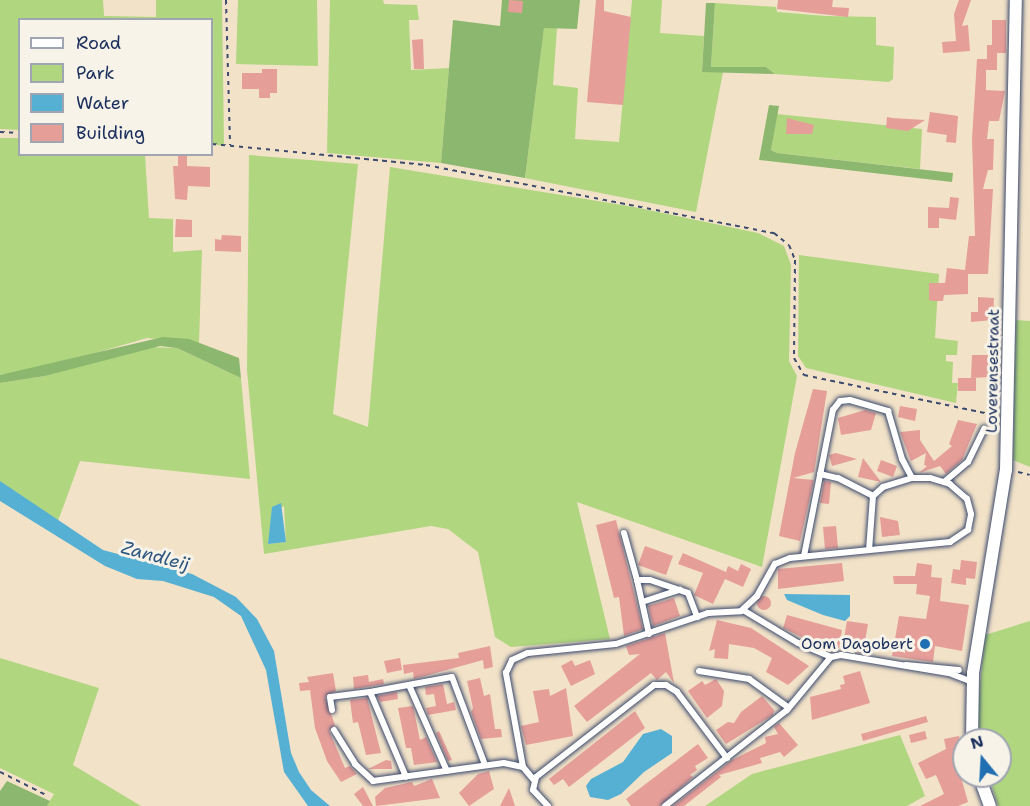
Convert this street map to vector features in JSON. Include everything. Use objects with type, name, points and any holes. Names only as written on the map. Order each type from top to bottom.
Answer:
[{"type":"street","name":"Loverensestraat","points":[[972,728],[972,682],[1006,470],[1009,419],[1016,0]]},
{"type":"street","points":[[983,788],[990,806]]},
{"type":"lane","points":[[804,556],[833,410],[840,401],[849,400],[888,411],[902,459],[912,478]]},
{"type":"lane","points":[[944,482],[968,462],[984,429]]},
{"type":"lane","points":[[820,474],[838,477],[873,496]]},
{"type":"lane","points":[[545,805],[536,795],[534,780],[523,767],[506,673],[512,660],[528,653],[616,644],[697,617],[743,610],[757,596],[775,564],[804,556],[868,550],[950,542],[965,535],[971,518],[969,504],[944,482],[912,478],[883,487],[873,496],[868,550]]},
{"type":"lane","points":[[624,533],[649,634]]},
{"type":"lane","points":[[637,580],[650,579],[680,590],[692,598],[697,617]]},
{"type":"lane","points":[[642,602],[680,590]]},
{"type":"lane","points":[[743,610],[798,643],[831,657],[841,655],[949,673],[972,682]]},
{"type":"lane","points":[[666,806],[789,708],[831,657]]},
{"type":"lane","points":[[949,673],[975,664]]},
{"type":"lane","points":[[903,665],[959,670]]},
{"type":"lane","points":[[699,671],[749,679],[789,708]]},
{"type":"lane","points":[[332,710],[330,697],[452,677],[485,765]]},
{"type":"lane","points":[[534,780],[650,688],[661,684],[677,692],[727,758]]},
{"type":"lane","points":[[409,685],[447,771]]},
{"type":"lane","points":[[370,692],[406,777]]},
{"type":"lane","points":[[334,730],[355,764],[373,782],[504,763],[523,767]]},
{"type":"path","points":[[226,0],[230,145]]},
{"type":"path","points":[[0,132],[18,133]]},
{"type":"path","points":[[213,144],[426,165],[774,233],[789,245],[795,260],[794,358],[804,375],[1009,419]]},
{"type":"path","points":[[1006,470],[1030,475]]},
{"type":"path","points":[[0,772],[48,796]]},
{"type":"green space","points":[[0,0],[103,0],[104,16],[156,17],[156,0],[222,0],[224,146],[213,144],[213,18],[18,18],[18,130],[0,129]]},
{"type":"green space","points":[[238,0],[317,0],[318,66],[236,64]]},
{"type":"green space","points":[[330,0],[383,0],[384,4],[417,5],[419,20],[409,20],[411,70],[449,68],[441,163],[327,153]]},
{"type":"green space","points":[[502,0],[580,0],[577,29],[544,28],[525,178],[441,163],[453,20],[500,26]]},
{"type":"green space","points":[[632,0],[662,0],[660,33],[704,36],[702,71],[723,72],[696,212],[525,178],[544,27],[557,28],[553,85],[578,88],[575,139],[619,142]]},
{"type":"green space","points":[[706,3],[715,3],[711,67],[766,67],[775,74],[702,72]]},
{"type":"green space","points":[[715,3],[776,7],[777,12],[876,17],[876,45],[894,47],[893,79],[889,82],[775,74],[766,67],[711,67]]},
{"type":"green space","points":[[769,105],[779,106],[771,150],[777,153],[953,173],[952,182],[759,160]]},
{"type":"green space","points":[[777,114],[922,129],[920,169],[777,153],[771,150]]},
{"type":"green space","points":[[0,138],[18,138],[18,156],[145,156],[149,218],[173,219],[173,252],[202,250],[199,343],[147,338],[43,368],[0,375]]},
{"type":"green space","points":[[249,155],[358,164],[333,414],[368,427],[390,167],[634,207],[758,233],[784,246],[791,265],[789,361],[797,376],[762,567],[577,502],[610,639],[511,647],[495,637],[478,552],[448,529],[431,526],[264,554],[247,370]],"holes":[[[284,506],[286,542],[268,544],[272,513]]]},
{"type":"green space","points":[[799,255],[939,274],[935,338],[958,341],[957,355],[946,355],[946,361],[953,362],[952,383],[958,383],[956,403],[806,368],[798,356]]},
{"type":"green space","points":[[1016,320],[1030,321],[1030,467],[1013,460]]},
{"type":"green space","points":[[163,337],[189,339],[239,358],[241,378],[177,348],[160,346],[45,376],[0,383],[0,375]]},
{"type":"green space","points":[[148,347],[177,348],[241,378],[250,479],[80,461],[58,521],[0,491],[0,383],[45,376]]},
{"type":"green space","points":[[1030,621],[1030,806],[998,806],[993,788],[1012,788],[1012,728],[978,728],[977,716],[985,635]]},
{"type":"green space","points":[[0,658],[99,688],[73,765],[141,806],[47,806],[54,794],[0,768]]},
{"type":"green space","points":[[900,735],[925,796],[907,806],[705,806],[752,774]]},
{"type":"green space","points":[[7,781],[50,801],[47,806],[0,806],[0,791]]},
{"type":"water","points":[[0,481],[103,550],[192,574],[236,597],[257,619],[274,651],[291,753],[299,772],[311,790],[330,806],[308,806],[284,772],[266,670],[241,616],[214,597],[163,581],[137,579],[105,566],[0,501]]},
{"type":"water","points":[[281,503],[286,542],[268,544],[272,507]]},
{"type":"water","points":[[784,594],[850,595],[850,616],[845,621],[823,615],[787,600]]},
{"type":"water","points":[[661,729],[672,736],[672,753],[644,772],[621,794],[608,800],[590,797],[586,786],[591,779],[623,762],[643,734]]},
{"type":"building","points":[[509,0],[523,1],[522,13],[508,12]]},
{"type":"building","points":[[596,0],[604,0],[604,11],[631,17],[623,105],[587,102]]},
{"type":"building","points":[[778,0],[833,0],[832,7],[849,8],[848,17],[777,9]]},
{"type":"building","points":[[959,0],[971,0],[962,26],[968,25],[970,51],[943,53],[942,42],[956,41],[954,14]]},
{"type":"building","points":[[992,20],[1006,20],[1006,53],[997,53],[997,70],[986,70],[986,90],[1005,91],[999,121],[989,121],[987,139],[994,139],[993,170],[988,170],[983,189],[993,189],[988,274],[968,274],[968,294],[944,295],[943,301],[929,300],[929,283],[945,283],[947,268],[965,270],[969,236],[975,236],[972,139],[977,59],[987,59],[987,45],[992,45]]},
{"type":"building","points":[[423,39],[424,69],[414,69],[412,40]]},
{"type":"building","points":[[262,69],[277,69],[277,93],[270,93],[270,98],[259,98],[259,89],[242,89],[242,73],[262,73]]},
{"type":"building","points":[[930,112],[958,116],[956,143],[946,142],[947,135],[927,132]]},
{"type":"building","points":[[887,117],[925,120],[908,131],[886,128]]},
{"type":"building","points":[[787,118],[814,125],[812,134],[786,134]]},
{"type":"building","points":[[178,156],[187,156],[187,166],[210,167],[210,187],[188,186],[187,200],[175,199],[173,166],[178,166]]},
{"type":"building","points":[[950,197],[959,198],[956,220],[939,218],[939,228],[928,228],[928,207],[949,208]]},
{"type":"building","points":[[176,219],[192,220],[192,237],[175,237]]},
{"type":"building","points":[[222,235],[241,236],[241,252],[215,251],[215,239],[221,240]]},
{"type":"building","points":[[978,297],[994,298],[993,320],[971,322],[971,312],[978,312]]},
{"type":"building","points":[[972,355],[993,355],[991,377],[971,378]]},
{"type":"building","points":[[958,378],[976,378],[976,391],[958,391]]},
{"type":"building","points":[[813,389],[827,391],[814,472],[793,478],[814,480],[800,541],[779,536],[795,453]]},
{"type":"building","points":[[900,406],[917,409],[915,421],[898,417]]},
{"type":"building","points":[[865,410],[876,413],[871,430],[841,435],[838,418]]},
{"type":"building","points":[[958,420],[977,424],[962,460],[946,474],[940,466],[919,473],[927,466],[924,465],[926,453],[911,461],[900,432],[920,430],[920,440],[934,461],[952,446],[949,444]]},
{"type":"building","points":[[836,453],[857,459],[832,466],[829,455]]},
{"type":"building","points":[[863,458],[881,482],[858,477]]},
{"type":"building","points":[[881,460],[897,466],[893,477],[877,471]]},
{"type":"building","points":[[824,481],[831,482],[829,504],[820,503]]},
{"type":"building","points":[[880,517],[898,521],[900,535],[882,537]]},
{"type":"building","points":[[616,520],[643,629],[624,636],[619,597],[614,598],[596,525]]},
{"type":"building","points":[[836,526],[838,548],[825,549],[823,527]]},
{"type":"building","points":[[645,546],[673,556],[666,575],[638,565]]},
{"type":"building","points":[[683,553],[726,572],[728,566],[738,571],[741,564],[751,569],[743,587],[725,579],[713,604],[694,595],[703,573],[678,564]]},
{"type":"building","points":[[961,560],[977,562],[975,579],[966,578],[966,585],[951,583],[953,569],[960,570]]},
{"type":"building","points":[[842,563],[844,581],[778,589],[778,569]]},
{"type":"building","points":[[917,563],[932,565],[931,577],[942,578],[940,601],[969,605],[962,651],[935,646],[933,662],[892,656],[899,616],[926,619],[930,596],[916,594],[917,584],[894,584],[893,576],[915,576]]},
{"type":"building","points":[[761,596],[767,596],[771,603],[767,610],[761,610],[757,606],[757,600]]},
{"type":"building","points":[[674,598],[680,616],[653,626],[648,606]]},
{"type":"building","points":[[787,615],[842,630],[839,648],[816,644],[783,628]]},
{"type":"building","points":[[717,620],[751,628],[809,666],[788,685],[766,672],[772,658],[754,648],[729,644],[728,659],[714,658],[715,649],[709,651]]},
{"type":"building","points":[[847,621],[868,624],[863,653],[855,652],[857,640],[844,638]]},
{"type":"building","points":[[665,633],[674,683],[666,672],[657,680],[651,673],[587,722],[574,706],[640,654],[629,655],[626,646]]},
{"type":"building","points":[[490,646],[493,667],[484,669],[483,660],[414,679],[413,672],[404,674],[403,665],[459,658],[458,653]]},
{"type":"building","points":[[400,658],[402,670],[387,673],[384,661]]},
{"type":"building","points":[[572,660],[575,666],[590,660],[595,674],[571,686],[561,666]]},
{"type":"building","points":[[860,671],[870,703],[812,720],[810,697],[841,689],[840,685],[845,684],[843,676]]},
{"type":"building","points":[[333,673],[336,691],[325,697],[335,725],[329,731],[345,768],[350,766],[357,774],[341,782],[327,761],[315,728],[310,690],[300,691],[299,683],[309,682],[307,677]]},
{"type":"building","points":[[368,675],[369,682],[383,679],[384,684],[354,689],[353,677]]},
{"type":"building","points":[[480,678],[484,696],[490,694],[495,729],[501,729],[502,737],[481,739],[471,712],[473,708],[467,681]]},
{"type":"building","points":[[716,679],[724,691],[722,706],[707,718],[688,691],[702,681],[705,685]]},
{"type":"building","points":[[443,684],[447,704],[454,702],[456,710],[428,715],[426,708],[436,706],[434,694],[426,695],[425,687]]},
{"type":"building","points":[[566,688],[573,736],[526,745],[521,726],[539,722],[533,691],[549,689],[550,696]]},
{"type":"building","points":[[397,692],[398,699],[380,702],[377,696]]},
{"type":"building","points":[[762,696],[774,710],[773,715],[726,744],[716,730],[728,722],[734,723],[741,712]]},
{"type":"building","points":[[367,698],[381,753],[366,755],[358,722],[353,723],[350,700]]},
{"type":"building","points":[[413,706],[420,740],[426,737],[437,762],[414,765],[411,748],[406,748],[398,708]]},
{"type":"building","points":[[635,711],[645,728],[569,787],[563,779],[554,785],[549,779]]},
{"type":"building","points":[[926,716],[928,722],[863,741],[861,734]]},
{"type":"building","points":[[779,723],[798,745],[784,757],[780,752],[760,758],[762,763],[719,775],[721,777],[684,806],[673,806],[732,760],[766,743],[765,737],[778,734],[774,727]]},
{"type":"building","points":[[439,731],[452,760],[448,761],[436,733]]},
{"type":"building","points":[[925,731],[927,739],[911,743],[909,735]]},
{"type":"building","points":[[952,737],[952,788],[964,788],[968,802],[958,806],[920,806],[944,794],[936,775],[926,779],[918,763],[946,749],[944,739]]},
{"type":"building","points":[[698,744],[708,758],[695,766],[697,770],[690,775],[693,777],[660,806],[631,806],[626,799]]},
{"type":"building","points":[[386,760],[391,761],[392,769],[368,769]]},
{"type":"building","points":[[489,771],[494,789],[469,806],[459,793],[478,774]]},
{"type":"building","points":[[432,779],[440,798],[376,806],[375,797],[385,788],[412,782],[414,786]]},
{"type":"building","points":[[363,787],[373,806],[363,806],[354,794]]},
{"type":"building","points":[[509,788],[515,806],[500,806]]},
{"type":"place","name":"Oom Dagobert","points":[[925,644]]},
{"type":"water label","name":"Zandleij","points":[[155,556]]}]
